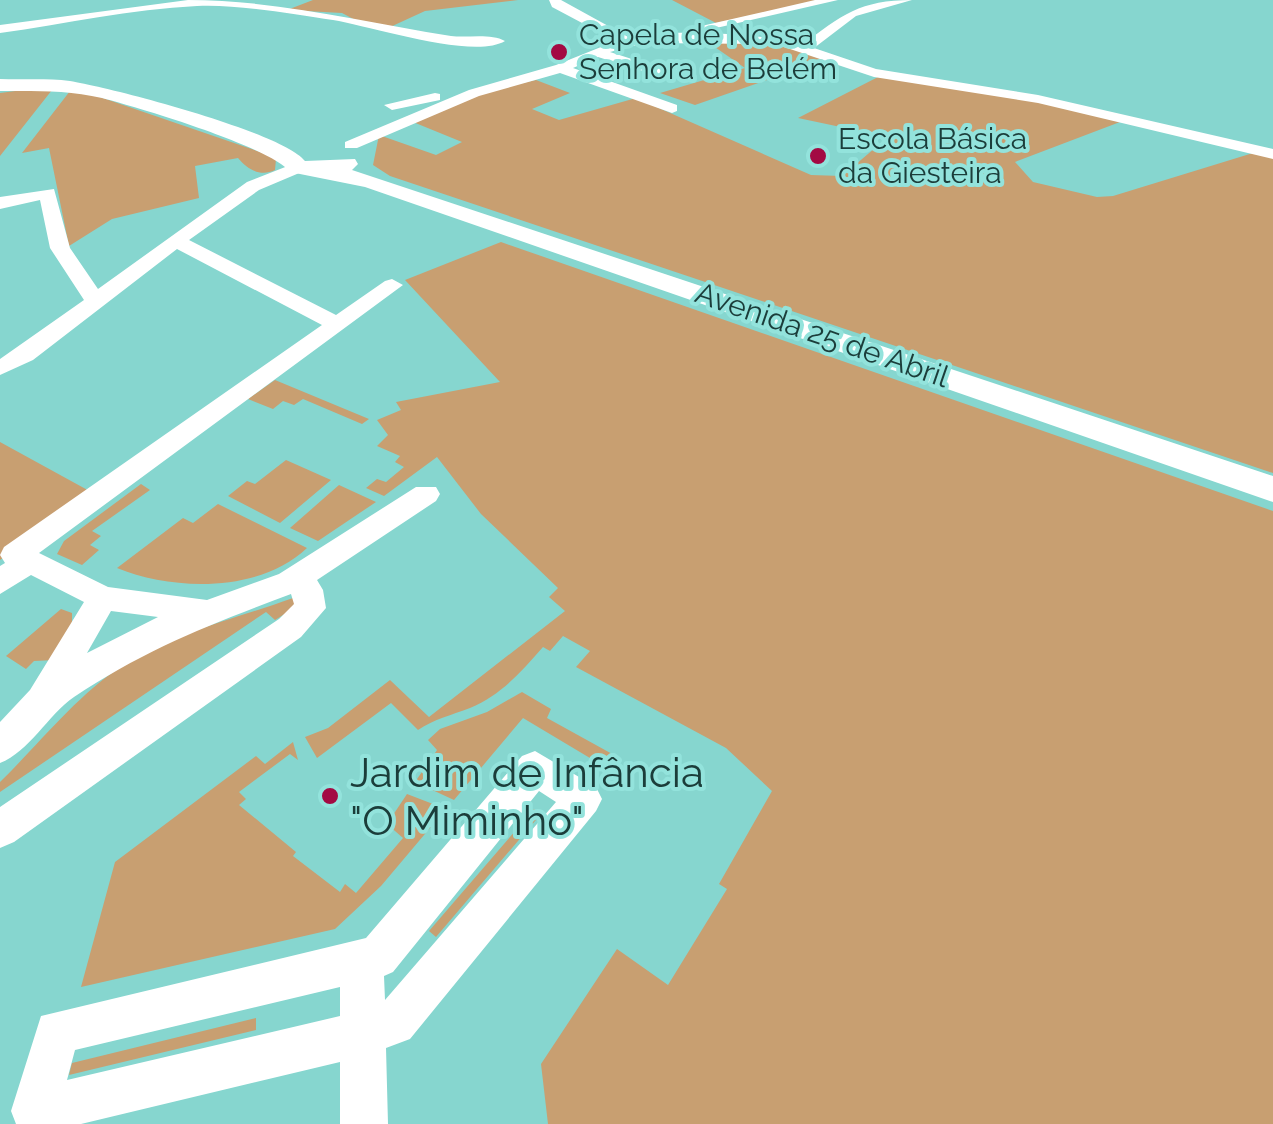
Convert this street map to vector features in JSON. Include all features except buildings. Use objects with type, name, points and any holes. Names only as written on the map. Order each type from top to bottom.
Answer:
[{"type":"main road","name":"Avenida 25 de Abril","points":[[0,85],[64,86],[106,92],[258,143],[304,165],[360,161]]},
{"type":"main road","name":"Avenida 25 de Abril","points":[[258,143],[320,143],[360,161],[1273,489]]},
{"type":"main road","points":[[304,165],[298,150],[320,143]]},
{"type":"street","points":[[555,0],[608,31],[636,37],[776,40],[824,34]]},
{"type":"street","points":[[392,104],[439,102],[561,68],[636,37],[832,0]]},
{"type":"street","points":[[801,47],[852,13],[906,0]]},
{"type":"street","points":[[0,29],[208,2],[339,17],[370,27],[460,41],[498,41]]},
{"type":"street","points":[[608,31],[636,37]]},
{"type":"street","points":[[776,40],[874,73],[1038,99],[1273,154]]},
{"type":"street","points":[[596,52],[666,74],[685,70]]},
{"type":"street","points":[[561,68],[672,108]]},
{"type":"street","points":[[424,80],[439,102]]},
{"type":"street","points":[[360,161],[439,102]]},
{"type":"street","points":[[0,368],[25,354],[254,186],[304,165]]},
{"type":"street","points":[[0,204],[48,193],[60,248],[96,301]]},
{"type":"street","points":[[176,241],[337,324]]},
{"type":"street","points":[[207,612],[102,598],[16,555],[392,284]]},
{"type":"street","points":[[42,700],[104,659],[207,612],[294,579],[426,494]]},
{"type":"street","points":[[0,582],[29,561]]},
{"type":"street","points":[[0,829],[290,628],[310,608],[308,590],[294,579]]},
{"type":"street","points":[[0,747],[42,700],[102,598]]},
{"type":"street","points":[[535,768],[583,799],[394,1024],[35,1111],[57,1032],[362,964],[378,957],[535,768]]},
{"type":"street","points":[[362,964],[364,1124]]},
{"type":"shaded area","points":[[313,0],[518,0],[425,11],[388,28],[361,23],[342,13],[287,10]]},
{"type":"shaded area","points":[[672,0],[824,0],[716,23]]},
{"type":"shaded area","points":[[774,42],[824,60],[695,105],[660,93],[745,68],[709,43]]},
{"type":"shaded area","points":[[878,77],[1047,103],[1120,122],[1015,162],[1033,182],[1097,197],[1113,196],[1253,153],[1273,157],[1273,473],[390,176],[373,165],[379,135],[436,155],[462,142],[413,122],[478,93],[536,80],[570,93],[532,109],[559,120],[636,98],[811,175],[842,176],[888,137],[798,118]]},
{"type":"shaded area","points":[[52,90],[0,156],[0,93]]},
{"type":"shaded area","points":[[70,91],[97,96],[266,154],[276,159],[275,170],[255,171],[238,158],[195,166],[199,198],[112,219],[69,246],[49,148],[22,153]]},
{"type":"shaded area","points":[[501,242],[1273,511],[1273,1124],[548,1124],[541,1064],[617,949],[668,985],[727,889],[719,884],[772,791],[726,748],[576,667],[590,651],[563,636],[550,651],[543,647],[501,690],[418,730],[391,703],[317,758],[305,737],[328,728],[390,680],[429,717],[565,611],[549,597],[558,588],[481,514],[437,457],[384,496],[366,488],[377,479],[386,482],[404,467],[395,462],[400,456],[377,446],[388,435],[377,420],[401,410],[396,402],[500,382],[405,280]]},
{"type":"shaded area","points":[[275,380],[369,419],[362,424],[303,399],[294,405],[283,401],[273,409],[248,399]]},
{"type":"shaded area","points":[[0,442],[93,493],[0,560]]},
{"type":"shaded area","points":[[286,460],[331,480],[280,523],[228,496],[247,481],[255,484]]},
{"type":"shaded area","points":[[141,484],[150,490],[92,531],[101,536],[90,545],[99,550],[82,565],[57,554],[64,541]]},
{"type":"shaded area","points":[[339,485],[376,502],[318,541],[290,528]]},
{"type":"shaded area","points":[[218,504],[307,548],[288,563],[265,573],[215,584],[164,581],[117,568],[183,518],[193,523]]},
{"type":"shaded area","points":[[293,598],[296,607],[275,620],[266,612],[0,792],[0,782],[58,721],[122,666],[183,635]]},
{"type":"shaded area","points":[[61,609],[72,613],[72,623],[56,660],[34,661],[26,669],[6,656]]},
{"type":"shaded area","points":[[522,692],[551,709],[547,718],[614,755],[605,767],[523,718],[454,800],[415,782],[437,750],[428,740],[440,729],[487,712]]},
{"type":"shaded area","points":[[293,742],[298,760],[290,754],[239,792],[246,799],[239,805],[296,852],[293,856],[340,892],[345,884],[356,893],[403,838],[387,824],[407,794],[446,809],[381,886],[335,929],[81,987],[115,862],[256,756],[265,764]]},
{"type":"shaded area","points":[[534,809],[541,814],[436,937],[429,931]]},
{"type":"shaded area","points":[[256,1018],[256,1030],[69,1075],[72,1063]]},
{"type":"place","name":"Capela de Nossa Senhora de Belém","points":[[559,52]]},
{"type":"place","name":"Escola Básica da Giesteira","points":[[818,156]]},
{"type":"place","name":"Jardim de Infância \"O Miminho\"","points":[[330,796]]}]
